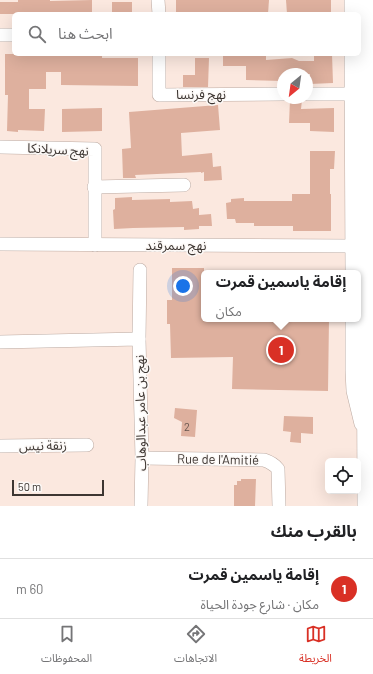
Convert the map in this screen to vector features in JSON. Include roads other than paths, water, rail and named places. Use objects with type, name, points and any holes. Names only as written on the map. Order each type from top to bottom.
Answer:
[{"type":"highway","points":[[366,0],[367,506]]},
{"type":"street","points":[[158,0],[159,12]]},
{"type":"street","points":[[351,0],[351,12]]},
{"type":"street","points":[[0,35],[12,35]]},
{"type":"street","name":"نهج فرنسا","points":[[159,56],[159,95],[277,94]]},
{"type":"street","points":[[351,56],[352,270]]},
{"type":"street","points":[[313,94],[350,94]]},
{"type":"street","name":"نهج سريلانكا","points":[[0,147],[95,149],[94,245]]},
{"type":"street","points":[[94,187],[184,185]]},
{"type":"street","name":"نهج سمرقند","points":[[0,244],[352,246]]},
{"type":"street","points":[[140,270],[140,339]]},
{"type":"street","points":[[352,322],[353,391],[367,444]]},
{"type":"street","name":"نهج بن عامر عبدالوهاب","points":[[0,342],[140,339],[142,458],[141,506]]},
{"type":"street","name":"زنقة نيس","points":[[0,446],[87,444]]},
{"type":"street","name":"Rue de l'Amitié","points":[[142,458],[264,460],[271,462],[278,469],[279,506]]},
{"type":"place","name":"إقامة ياسمين قمرت","points":[[281,350]]}]
